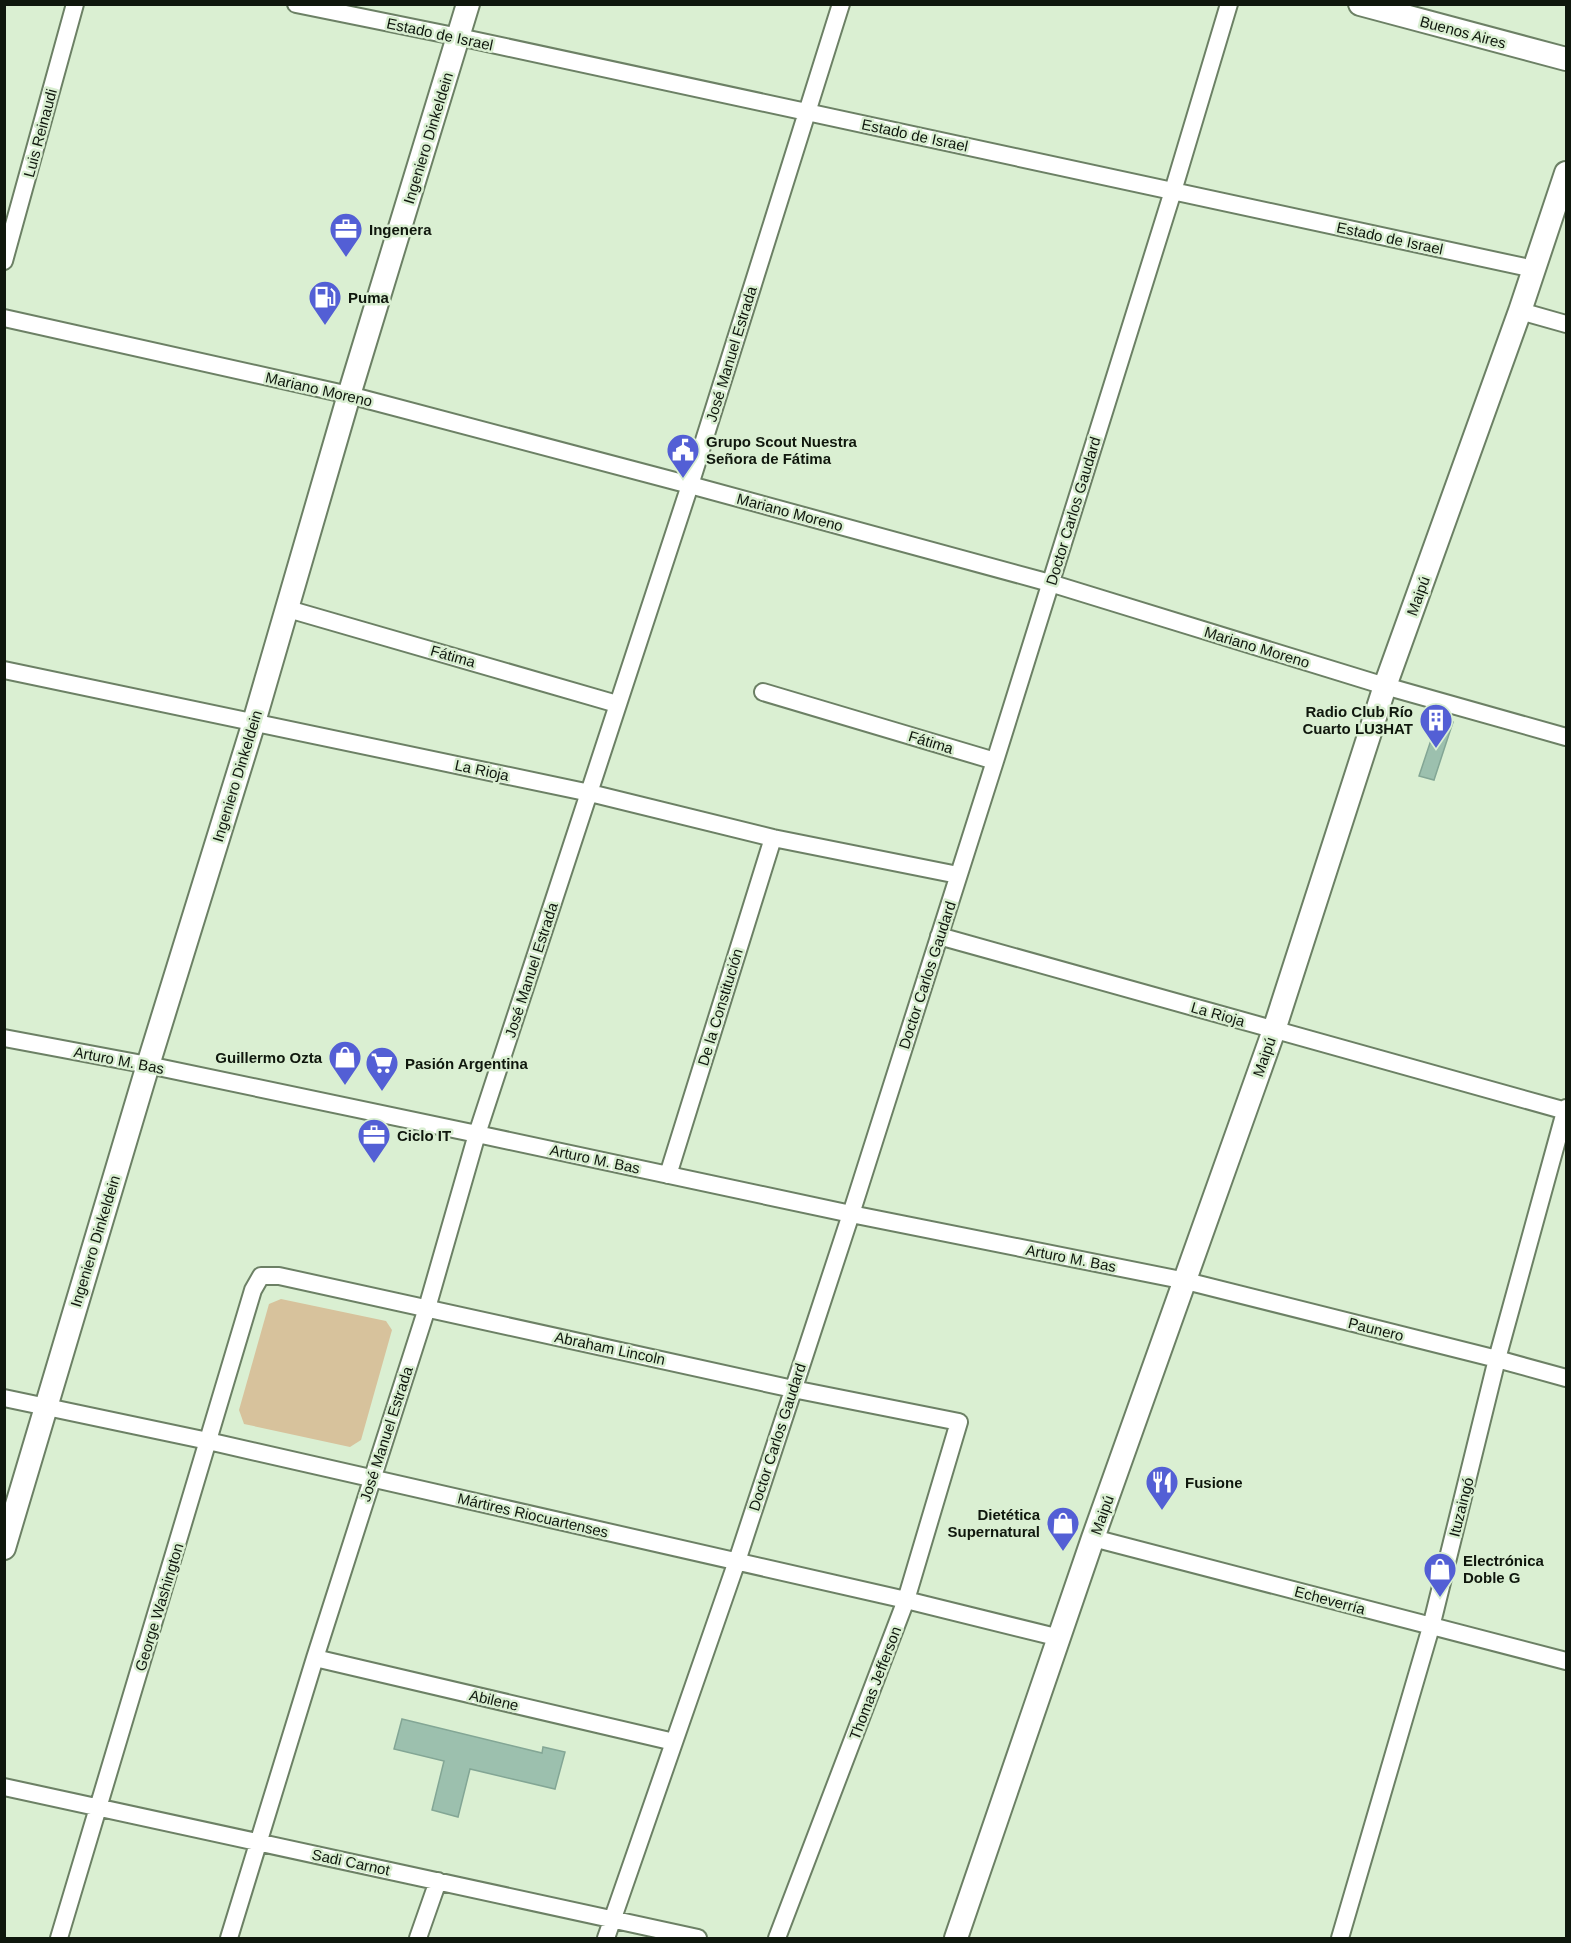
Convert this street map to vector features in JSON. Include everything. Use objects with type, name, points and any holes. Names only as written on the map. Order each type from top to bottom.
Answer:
[{"type":"main road","name":"Ingeniero Dinkeldein","points":[[4,1548],[468,4]]},
{"type":"main road","name":"Buenos Aires","points":[[1360,4],[1566,59]]},
{"type":"main road","name":"Maipú","points":[[956,1938],[1094,1538],[1274,1030],[1385,686],[1520,311],[1566,173]]},
{"type":"street","name":"Luis Reinaudi","points":[[4,261],[75,4]]},
{"type":"street","name":"Estado de Israel","points":[[296,4],[459,37],[1534,269]]},
{"type":"street","name":"José Manuel Estrada","points":[[230,1938],[315,1658],[427,1308],[477,1134],[690,485],[841,4]]},
{"type":"street","name":"Doctor Carlos Gaudard","points":[[606,1938],[736,1562],[850,1214],[995,761],[1229,4]]},
{"type":"street","points":[[1520,311],[1566,324]]},
{"type":"street","name":"Mariano Moreno","points":[[4,318],[349,395],[690,485],[1050,583],[1385,686],[1566,737]]},
{"type":"street","name":"Fátima","points":[[288,609],[617,704]]},
{"type":"street","name":"La Rioja","points":[[4,670],[590,793],[773,838],[958,875]]},
{"type":"street","name":"Fátima","points":[[763,692],[995,761]]},
{"type":"street","name":"De la Constitución","points":[[668,1175],[773,838]]},
{"type":"street","name":"La Rioja","points":[[939,936],[1566,1110]]},
{"type":"street","name":"Arturo M. Bas","points":[[4,1038],[148,1065],[850,1214],[1186,1281]]},
{"type":"street","name":"Ituzaingó","points":[[1340,1938],[1431,1626],[1497,1359],[1566,1110]]},
{"type":"street","name":"Abraham Lincoln","points":[[261,1276],[279,1276],[793,1389],[959,1422]]},
{"type":"street","name":"George Washington","points":[[59,1938],[253,1290],[261,1276]]},
{"type":"street","name":"Paunero","points":[[1186,1281],[1566,1378]]},
{"type":"street","name":"Mártires Riocuartenses","points":[[4,1398],[208,1441],[906,1600],[1060,1638]]},
{"type":"street","name":"Thomas Jefferson","points":[[777,1938],[906,1600],[959,1422]]},
{"type":"street","name":"Echeverría","points":[[1094,1538],[1566,1661]]},
{"type":"street","name":"Abilene","points":[[315,1658],[674,1742]]},
{"type":"street","name":"Sadi Carnot","points":[[4,1787],[698,1938]]},
{"type":"street","points":[[418,1938],[438,1881]]},
{"type":"shaded area","points":[[281,1299],[386,1321],[392,1330],[361,1440],[350,1447],[244,1424],[239,1410],[269,1304]]},
{"type":"building","name":"Radio Club Río Cuarto LU3HAT","points":[[1438,719],[1453,722],[1434,780],[1419,776]]},
{"type":"building","points":[[402,1719],[542,1753],[543,1747],[565,1752],[555,1789],[470,1769],[458,1817],[432,1810],[444,1761],[394,1749]]},
{"type":"place","name":"Ingenera","points":[[346,258]]},
{"type":"place","name":"Puma","points":[[325,326]]},
{"type":"place","name":"Grupo Scout Nuestra Señora de Fátima","points":[[683,479]]},
{"type":"place","name":"Radio Club Río Cuarto LU3HAT","points":[[1436,749]]},
{"type":"place","name":"Guillermo Ozta","points":[[345,1086]]},
{"type":"place","name":"Pasión Argentina","points":[[382,1092]]},
{"type":"place","name":"Ciclo IT","points":[[374,1164]]},
{"type":"place","name":"Fusione","points":[[1162,1511]]},
{"type":"place","name":"Dietética Supernatural","points":[[1063,1552]]},
{"type":"place","name":"Electrónica Doble G","points":[[1440,1598]]}]
